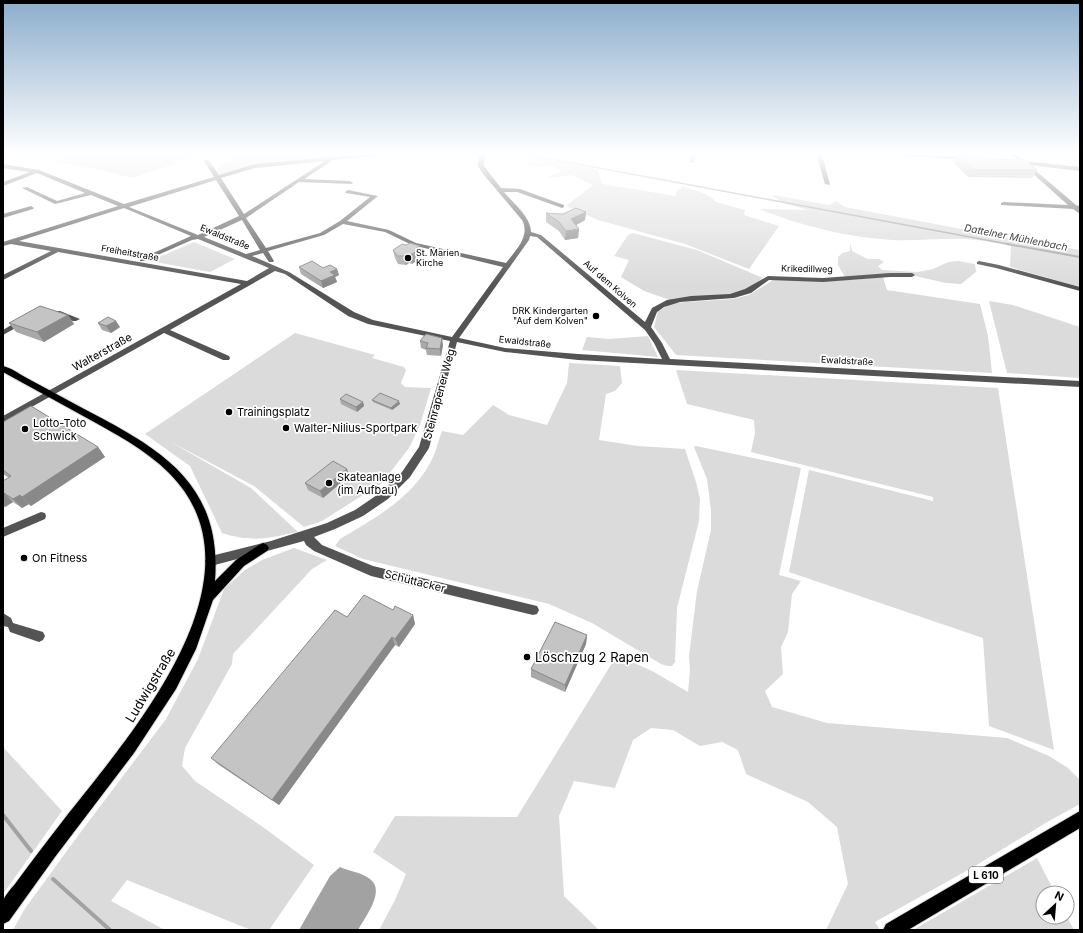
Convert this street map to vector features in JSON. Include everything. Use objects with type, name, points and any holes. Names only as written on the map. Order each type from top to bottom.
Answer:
[{"type":"main road","name":"Ludwigstraße","points":[[3,369],[50,393],[147,449],[172,470],[190,490],[204,518],[211,561],[208,597],[190,648],[162,699],[130,748],[49,852],[3,915]]},
{"type":"main road","points":[[208,597],[240,563],[263,548]]},
{"type":"main road","name":"L 610","points":[[892,930],[1080,819]]},
{"type":"street","points":[[42,198],[54,204],[76,198]]},
{"type":"street","name":"Ewaldstraße","points":[[102,198],[245,256],[273,264],[351,314],[371,322],[454,340],[517,352],[1080,384]]},
{"type":"street","points":[[5,243],[150,198]]},
{"type":"street","points":[[230,198],[273,264]]},
{"type":"street","points":[[142,260],[243,217],[274,198]]},
{"type":"street","points":[[245,256],[322,234],[342,222],[373,198]]},
{"type":"street","points":[[506,198],[524,219],[527,224],[528,233]]},
{"type":"street","points":[[539,198],[562,206]]},
{"type":"street","points":[[1066,198],[1077,207],[1080,212]]},
{"type":"street","points":[[1003,204],[1077,207]]},
{"type":"street","points":[[3,216],[31,208]]},
{"type":"street","points":[[342,222],[376,228],[387,231],[414,244],[508,266]]},
{"type":"street","name":"Steinrapener Weg","points":[[211,561],[263,548],[325,529],[354,516],[377,502],[407,474],[424,448],[454,340],[526,240],[528,233]]},
{"type":"street","name":"Auf dem Kolven","points":[[528,233],[538,236],[636,320],[647,327],[661,348],[667,361]]},
{"type":"street","name":"Freiheitstraße","points":[[5,243],[57,250],[248,283]]},
{"type":"street","points":[[3,278],[57,250]]},
{"type":"street","points":[[979,263],[997,266],[1080,289]]},
{"type":"street","name":"Walterstraße","points":[[3,420],[248,283],[273,264]]},
{"type":"street","name":"Krikedillweg","points":[[647,327],[650,317],[661,305],[672,301],[740,294],[748,291],[768,278],[823,280],[890,274],[912,275]]},
{"type":"street","points":[[47,310],[76,319]]},
{"type":"street","points":[[3,333],[30,318]]},
{"type":"street","points":[[164,330],[226,358]]},
{"type":"street","points":[[3,533],[13,527],[41,516]]},
{"type":"street","name":"Schüttacker","points":[[308,534],[310,542],[318,548],[371,571],[533,610]]},
{"type":"street","points":[[8,623],[39,636]]},
{"type":"shaded area","points":[[577,198],[712,198],[716,202],[745,210],[744,215],[779,226],[749,269],[685,244],[598,220],[566,206]]},
{"type":"shaded area","points":[[775,198],[788,198],[829,205],[836,201],[845,207],[1004,237],[1047,247],[1063,247],[1080,250],[1080,287],[1010,267],[1011,246],[966,239],[875,239],[824,230],[791,221],[759,209],[808,210],[786,204]]},
{"type":"shaded area","points":[[633,233],[697,250],[763,278],[745,291],[736,295],[670,300],[644,291],[621,277],[629,260],[614,256],[628,235]]},
{"type":"shaded area","points":[[194,242],[235,259],[210,272],[150,261]]},
{"type":"shaded area","points":[[850,243],[852,251],[868,259],[879,259],[884,262],[878,266],[882,270],[918,272],[933,269],[948,262],[958,261],[975,264],[976,272],[961,284],[946,283],[902,273],[845,277],[838,265],[838,257],[842,253],[850,251]]},
{"type":"shaded area","points":[[883,277],[887,290],[980,304],[988,336],[992,373],[676,355],[654,327],[658,311],[672,303],[733,299],[749,295],[773,280],[782,279],[816,281]]},
{"type":"shaded area","points":[[989,301],[1013,305],[1080,327],[1080,378],[1007,373]]},
{"type":"shaded area","name":"Walter-Nilius-Sportpark","points":[[295,333],[375,355],[372,358],[404,367],[406,370],[401,383],[405,387],[431,388],[420,425],[409,448],[382,483],[322,521],[304,527],[254,486],[169,441],[251,488],[298,532],[269,538],[252,539],[222,533],[190,466],[145,434]]},
{"type":"shaded area","points":[[648,336],[658,357],[582,350],[587,337],[609,339]]},
{"type":"shaded area","points":[[569,363],[620,366],[622,383],[615,391],[606,394],[599,440],[638,446],[685,449],[700,499],[699,521],[677,608],[675,662],[672,666],[661,664],[592,623],[549,604],[363,559],[335,546],[340,539],[381,514],[406,494],[417,482],[434,455],[442,431],[463,435],[493,405],[509,415],[547,425],[567,383]]},
{"type":"shaded area","points":[[676,370],[998,388],[1054,750],[989,726],[983,638],[789,572],[809,470],[933,501],[933,497],[751,452],[755,433],[754,420],[687,404]]},
{"type":"shaded area","points":[[696,446],[801,468],[779,575],[801,581],[792,594],[788,632],[781,647],[783,674],[765,691],[772,707],[827,723],[1007,738],[1049,756],[1068,768],[1080,780],[1080,804],[975,866],[875,922],[880,930],[826,930],[848,884],[837,827],[808,802],[746,774],[738,750],[722,742],[700,746],[673,730],[651,728],[633,740],[615,788],[574,781],[559,816],[564,896],[599,930],[379,930],[395,900],[406,874],[373,852],[395,816],[517,817],[617,655],[654,672],[688,692],[690,671],[689,656],[697,591],[711,530],[711,511],[707,479],[694,447]]},
{"type":"shaded area","points":[[294,548],[327,560],[312,569],[233,654],[232,664],[185,748],[182,766],[195,781],[263,827],[314,865],[269,930],[251,930],[127,880],[111,901],[165,930],[13,930],[24,910],[74,841],[166,719],[198,659],[224,589],[245,570],[262,560]]},
{"type":"shaded area","points":[[3,747],[62,811],[3,894]]},
{"type":"shaded area","points":[[1037,858],[1051,885],[1035,885],[1035,925],[1071,925],[1074,930],[913,930]]},
{"type":"shaded area","points":[[340,867],[364,875],[374,884],[376,890],[373,904],[358,930],[299,930],[330,876]]},
{"type":"building","points":[[576,208],[586,212],[571,219],[579,229],[566,231],[559,222],[546,213],[563,214]]},
{"type":"building","points":[[410,243],[420,246],[416,248],[419,250],[410,255],[407,254],[404,256],[397,256],[393,250],[402,244],[406,245]]},
{"type":"building","points":[[312,261],[323,268],[330,265],[337,269],[330,272],[335,275],[321,281],[299,267]]},
{"type":"building","points":[[40,306],[68,315],[37,332],[9,323]]},
{"type":"building","points":[[108,317],[116,321],[106,326],[98,323]]},
{"type":"building","points":[[426,334],[442,338],[440,349],[426,348],[428,343],[420,341]]},
{"type":"building","points":[[380,393],[399,401],[391,408],[372,400]]},
{"type":"building","points":[[346,394],[363,402],[356,407],[340,399]]},
{"type":"building","points":[[31,406],[98,447],[22,497],[20,495],[13,499],[3,493],[3,481],[11,476],[3,470],[3,422]]},
{"type":"building","points":[[333,461],[347,469],[320,491],[305,483]]},
{"type":"building","points":[[364,595],[393,610],[395,606],[413,615],[395,639],[392,637],[272,800],[211,758],[335,610],[347,617]]},
{"type":"building","name":"Löschzug 2 Rapen","points":[[555,622],[587,635],[565,685],[531,669]]},
{"type":"waterway","name":"Dattelner Mühlenbach","points":[[758,198],[1013,245]]},
{"type":"waterway","name":"Dattelner Mühlenbach","points":[[1007,244],[1080,257]]},
{"type":"waterway","points":[[3,815],[31,851]]},
{"type":"waterway","points":[[53,879],[110,930]]},
{"type":"place","name":"St. Marien Kirche","points":[[408,258]]},
{"type":"place","name":"DRK Kindergarten \"Auf dem Kolven\"","points":[[596,316]]},
{"type":"place","name":"Trainingsplatz","points":[[229,412]]},
{"type":"place","name":"Walter-Nilius-Sportpark","points":[[286,428]]},
{"type":"place","name":"Lotto-Toto Schwick","points":[[25,429]]},
{"type":"place","name":"Skateanlage (im Aufbau)","points":[[329,483]]},
{"type":"place","name":"On Fitness","points":[[24,558]]},
{"type":"place","name":"Löschzug 2 Rapen","points":[[527,657]]}]
